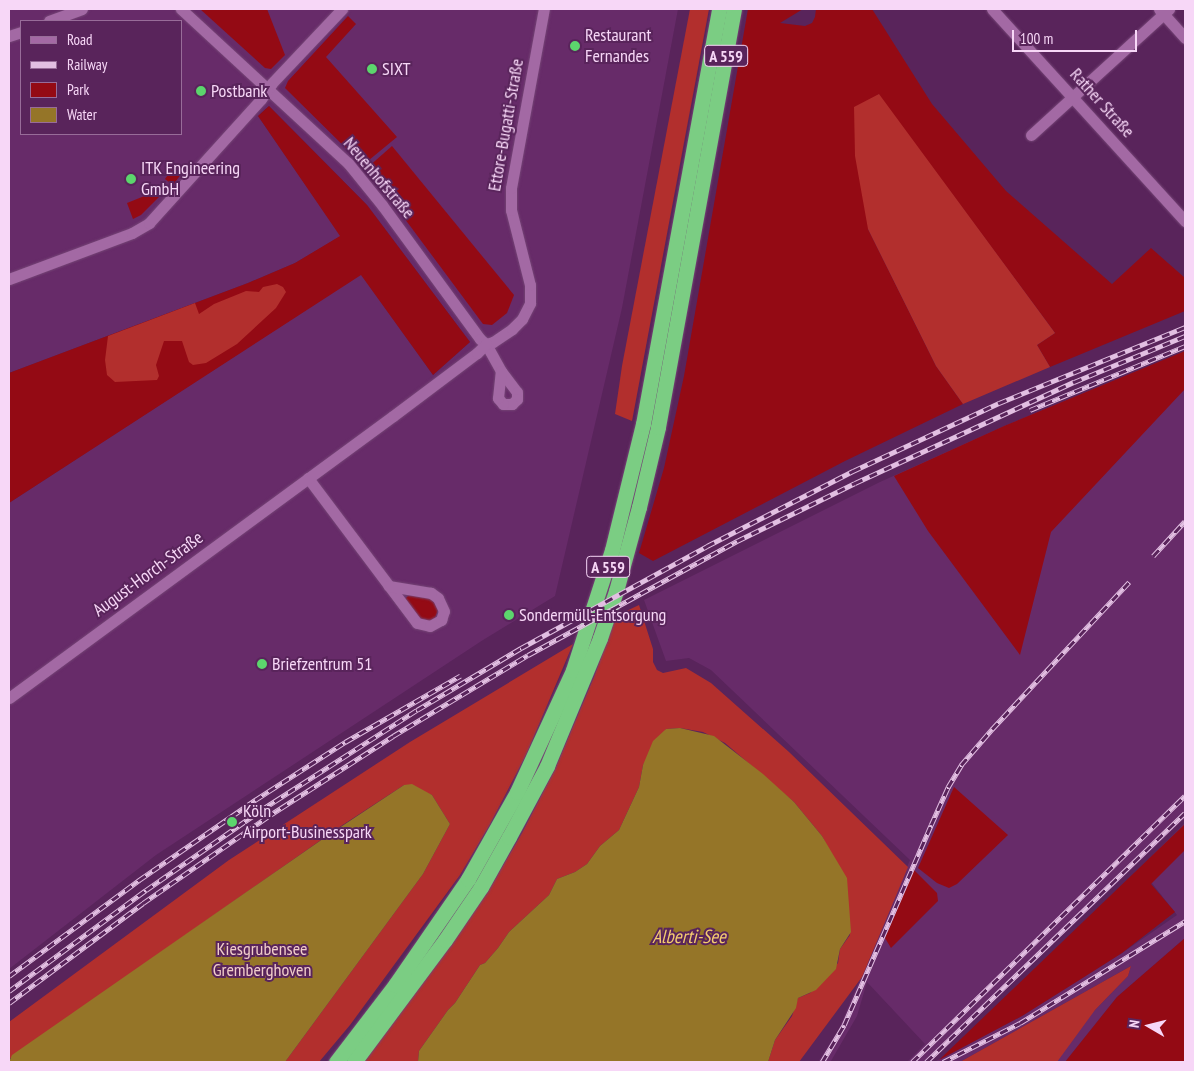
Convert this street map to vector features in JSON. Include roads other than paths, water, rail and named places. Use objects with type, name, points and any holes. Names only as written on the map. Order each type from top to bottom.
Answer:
[{"type":"highway","name":"A 559","points":[[336,1062],[395,985],[468,879],[517,792],[573,670],[612,550],[643,424],[719,9]]},
{"type":"highway","name":"A 559","points":[[354,1062],[445,940],[500,854],[547,766],[600,638],[616,591],[658,427],[734,9]]},
{"type":"street","points":[[52,20],[82,9]]},
{"type":"street","name":"Neuenhofstraße","points":[[181,9],[348,163],[382,205],[480,340],[486,344],[501,372]]},
{"type":"street","points":[[9,279],[132,233],[148,223],[261,99],[268,88],[342,9]]},
{"type":"street","name":"Ettore-Bugatti-Straße","points":[[486,344],[493,342],[512,329],[522,319],[530,303],[530,285],[511,210],[511,188],[544,9]]},
{"type":"street","name":"Rather Straße","points":[[992,9],[1185,221]]},
{"type":"street","points":[[1031,135],[1164,10],[1185,38]]},
{"type":"street","name":"August-Horch-Straße","points":[[9,698],[474,355],[486,344]]},
{"type":"street","points":[[308,478],[389,586],[417,623],[430,626],[441,620],[444,612],[438,598],[431,593],[389,586]]},
{"type":"water","name":"Alberti-See","points":[[680,728],[714,736],[763,774],[794,802],[822,836],[847,878],[851,932],[840,949],[836,969],[816,990],[798,998],[796,1008],[775,1040],[768,1062],[418,1062],[419,1051],[455,1003],[480,965],[485,963],[509,932],[549,895],[557,879],[575,872],[587,864],[600,846],[619,830],[639,787],[643,765],[653,741],[666,729]]},
{"type":"water","name":"Kiesgrubensee Gremberghoven","points":[[412,784],[432,795],[450,824],[423,874],[285,1062],[9,1062],[12,1055],[327,836],[404,785]]},
{"type":"railway","points":[[9,991],[146,890],[261,810],[417,710],[521,648],[707,546],[853,471],[999,403],[1185,327]]},
{"type":"railway","points":[[9,1003],[143,903],[267,817],[393,736],[528,655],[737,541],[855,483],[1074,382],[1185,336]]},
{"type":"railway","points":[[1030,410],[1185,346]]},
{"type":"railway","points":[[1153,556],[1185,521]]},
{"type":"railway","points":[[822,1062],[844,1025],[948,787],[961,765],[992,729],[1129,582]]},
{"type":"railway","points":[[9,976],[139,880],[255,800],[345,742],[460,676]]},
{"type":"railway","points":[[912,1062],[1185,796]]},
{"type":"railway","points":[[926,1062],[1185,813]]},
{"type":"railway","points":[[943,1062],[1020,1023],[1185,921]]},
{"type":"place","name":"Restaurant Fernandes","points":[[575,46]]},
{"type":"place","name":"SIXT","points":[[372,69]]},
{"type":"place","name":"Postbank","points":[[201,91]]},
{"type":"place","name":"ITK Engineering GmbH","points":[[131,179]]},
{"type":"place","name":"Sondermüll-Entsorgung","points":[[509,615]]},
{"type":"place","name":"Briefzentrum 51","points":[[262,664]]},
{"type":"place","name":"Köln Airport-Businesspark","points":[[232,822]]}]
